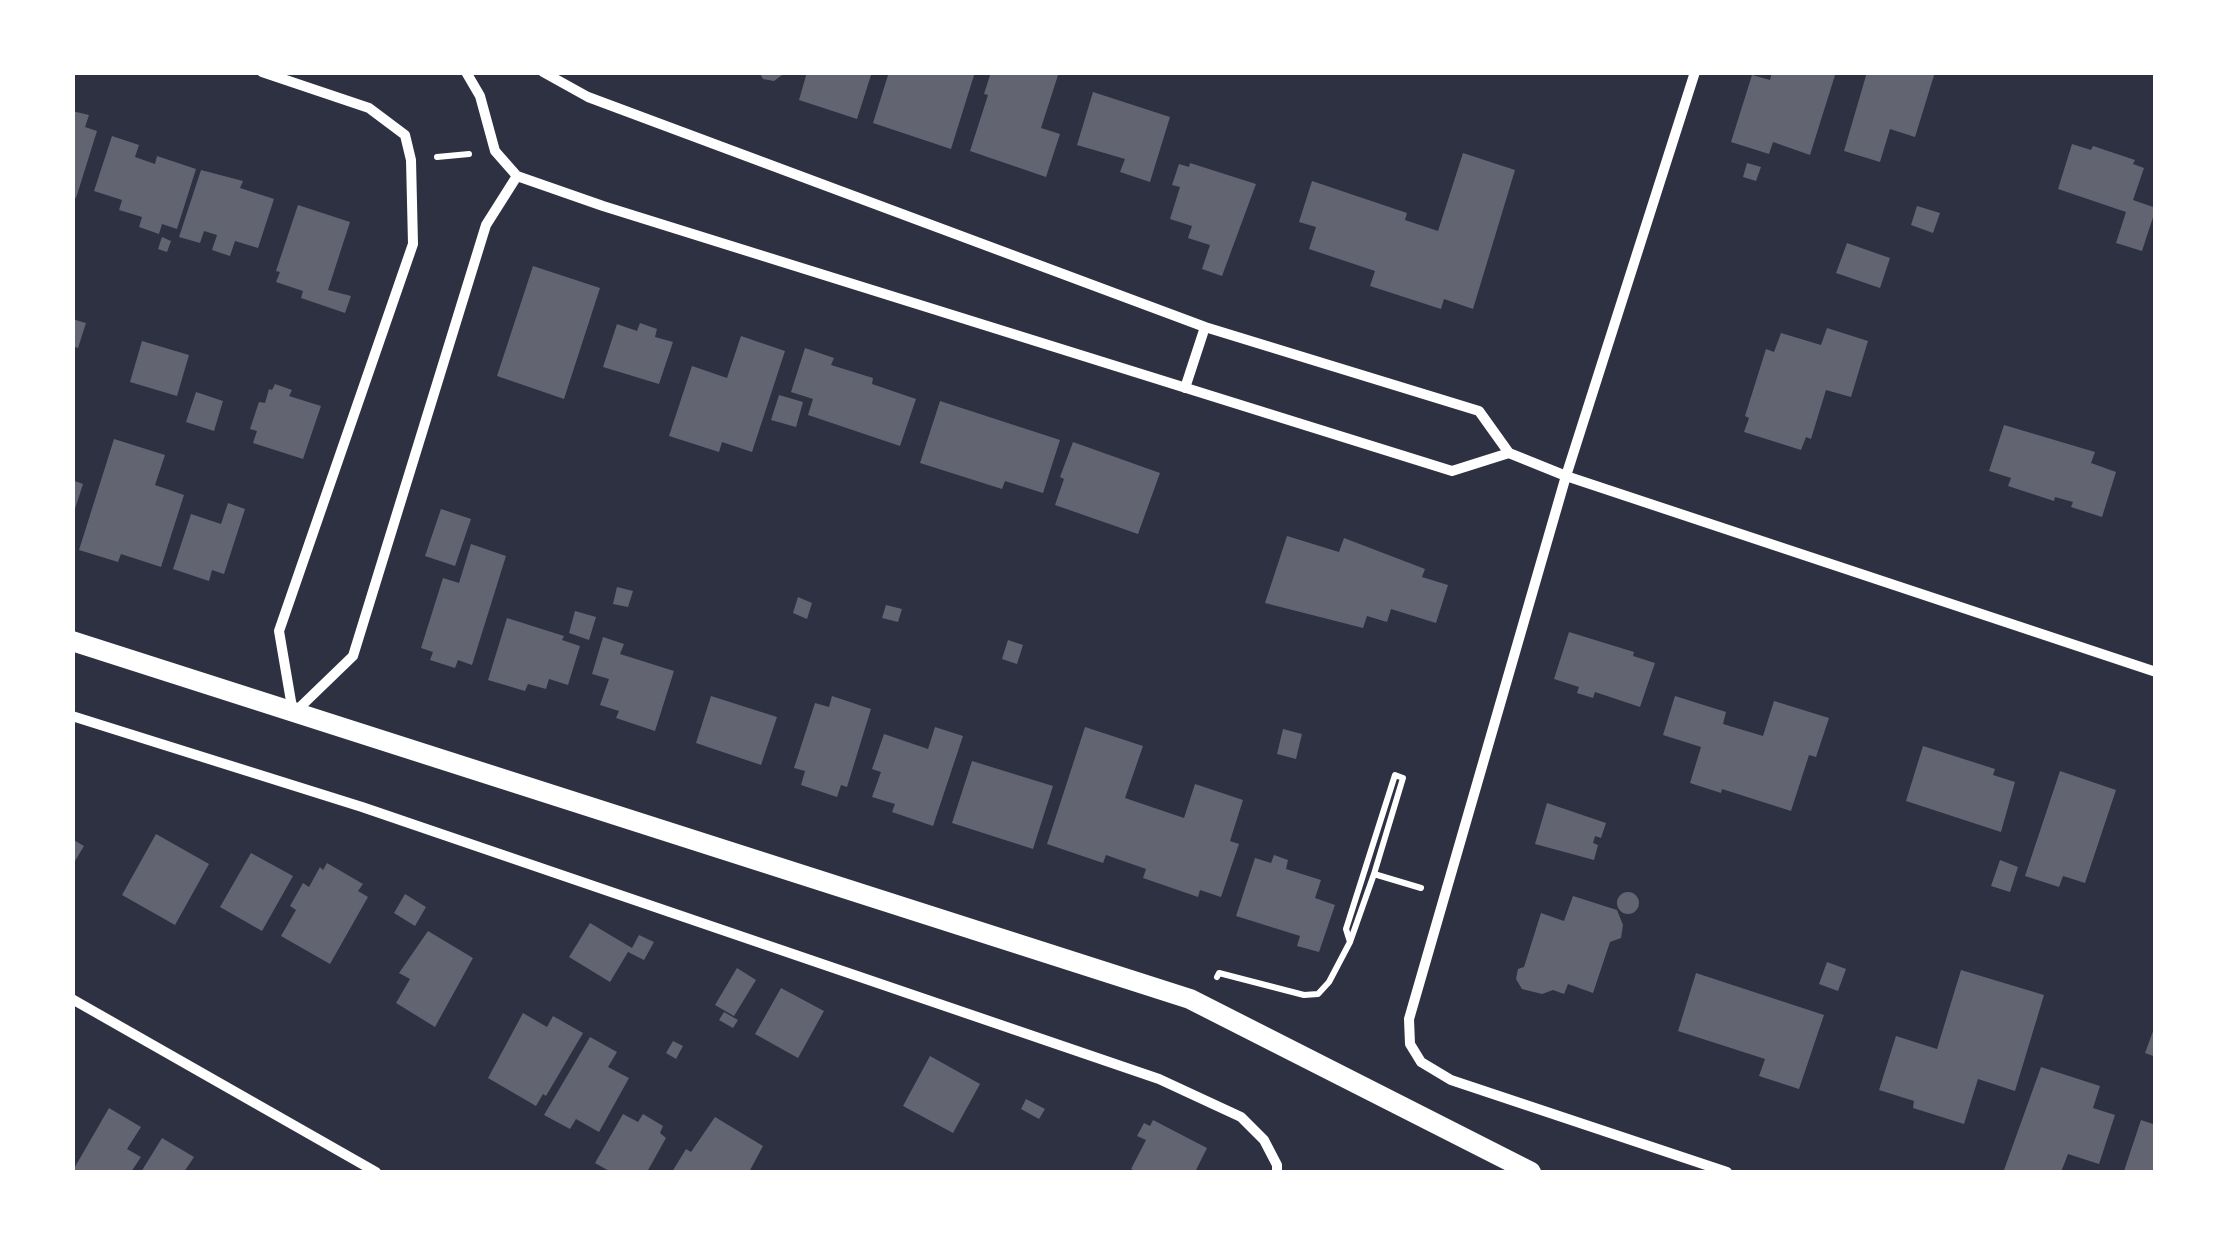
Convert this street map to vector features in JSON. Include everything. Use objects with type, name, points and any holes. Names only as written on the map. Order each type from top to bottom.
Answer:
[{"type":"main road","points":[[72,641],[1199,1003],[1531,1172]]},
{"type":"street","points":[[262,72],[369,108],[405,135],[411,160],[413,244],[279,631],[294,714]]},
{"type":"street","points":[[466,72],[480,96],[496,151],[516,176],[1452,471],[1509,453]]},
{"type":"street","points":[[543,72],[588,97],[1205,328],[1479,410],[1509,453],[1566,476],[2156,672]]},
{"type":"street","points":[[1696,72],[1566,476],[1410,1019],[1410,1044],[1421,1062],[1451,1080],[1727,1172]]},
{"type":"street","points":[[294,714],[352,656],[486,225],[516,176]]},
{"type":"street","points":[[1185,388],[1205,328]]},
{"type":"street","points":[[72,716],[362,807],[1159,1079],[1241,1117],[1264,1140],[1277,1165],[1276,1172]]},
{"type":"street","points":[[72,999],[376,1172]]},
{"type":"path","points":[[411,160],[496,151]]},
{"type":"path","points":[[1199,1003],[1220,973],[1274,989],[1318,994],[1340,966],[1350,942],[1404,778],[1395,776],[1346,929],[1350,942]]},
{"type":"path","points":[[1374,874],[1446,896]]},
{"type":"building","points":[[759,72],[786,72],[774,81],[763,79]]},
{"type":"building","points":[[807,72],[872,72],[857,119],[799,100]]},
{"type":"building","points":[[889,72],[975,72],[951,149],[873,123]]},
{"type":"building","points":[[991,72],[1059,72],[1041,128],[1060,134],[1046,177],[970,151],[988,95],[984,94]]},
{"type":"building","points":[[1772,72],[1836,72],[1810,155],[1773,142],[1769,154],[1731,142],[1752,75],[1770,80]]},
{"type":"building","points":[[1867,72],[1935,72],[1915,137],[1890,129],[1880,162],[1844,151]]},
{"type":"building","points":[[1093,92],[1170,117],[1150,182],[1120,172],[1125,159],[1077,145]]},
{"type":"building","points":[[72,111],[89,115],[85,127],[97,131],[76,198],[72,197]]},
{"type":"building","points":[[112,136],[139,145],[135,157],[155,164],[157,156],[196,169],[177,229],[162,224],[159,234],[139,227],[142,217],[119,210],[122,200],[94,191]]},
{"type":"building","points":[[2072,144],[2091,150],[2093,146],[2135,160],[2133,164],[2144,168],[2133,200],[2156,208],[2142,251],[2116,243],[2126,212],[2058,189]]},
{"type":"building","points":[[1463,153],[1515,170],[1473,309],[1444,299],[1441,309],[1370,286],[1375,271],[1309,249],[1316,227],[1299,222],[1312,181],[1407,213],[1405,220],[1438,231]]},
{"type":"building","points":[[1190,163],[1256,184],[1222,276],[1202,269],[1210,245],[1188,238],[1192,226],[1170,219],[1180,187],[1172,185],[1179,164],[1189,167]]},
{"type":"building","points":[[1747,163],[1761,167],[1756,181],[1743,177]]},
{"type":"building","points":[[201,170],[243,181],[240,188],[274,199],[258,248],[235,241],[230,256],[212,250],[217,235],[204,231],[200,243],[179,237]]},
{"type":"building","points":[[298,205],[350,222],[328,290],[351,296],[345,313],[301,298],[303,291],[276,282],[280,272],[276,271]]},
{"type":"building","points":[[1917,206],[1940,213],[1933,233],[1911,225]]},
{"type":"building","points":[[162,237],[171,241],[167,252],[158,249]]},
{"type":"building","points":[[1847,243],[1890,258],[1880,288],[1836,273]]},
{"type":"building","points":[[533,266],[600,288],[564,399],[497,376]]},
{"type":"building","points":[[72,319],[86,323],[78,348],[72,346]]},
{"type":"building","points":[[640,323],[657,329],[655,337],[673,342],[659,384],[603,367],[617,324],[637,331]]},
{"type":"building","points":[[1827,328],[1868,341],[1851,397],[1826,390],[1811,439],[1806,437],[1801,450],[1744,432],[1749,418],[1745,416],[1766,349],[1774,352],[1781,333],[1821,345]]},
{"type":"building","points":[[741,336],[785,351],[752,452],[722,442],[719,452],[669,436],[692,366],[727,378]]},
{"type":"building","points":[[142,341],[189,355],[177,396],[130,382]]},
{"type":"building","points":[[805,348],[834,358],[831,365],[873,378],[872,384],[916,399],[900,446],[808,415],[813,399],[791,392]]},
{"type":"building","points":[[275,384],[292,390],[289,396],[321,406],[303,459],[253,443],[257,431],[250,429],[259,402],[265,403]]},
{"type":"building","points":[[196,392],[223,401],[214,431],[186,422]]},
{"type":"building","points":[[779,395],[803,402],[796,427],[771,420]]},
{"type":"building","points":[[940,401],[1060,440],[1043,493],[1005,481],[1002,489],[920,463]]},
{"type":"building","points":[[2004,425],[2095,452],[2091,463],[2116,472],[2102,517],[2071,507],[2073,502],[2055,497],[2054,501],[2008,486],[2011,478],[1989,471]]},
{"type":"building","points":[[114,439],[165,455],[155,485],[184,495],[161,567],[121,554],[118,562],[79,550]]},
{"type":"building","points":[[1073,442],[1160,473],[1138,534],[1055,505]]},
{"type":"building","points":[[72,480],[83,484],[73,515],[72,515]]},
{"type":"building","points":[[228,503],[245,509],[224,574],[212,570],[209,581],[173,569],[191,514],[221,524]]},
{"type":"building","points":[[441,509],[471,519],[455,566],[425,556]]},
{"type":"building","points":[[1287,536],[1339,552],[1344,538],[1425,569],[1422,577],[1448,585],[1436,623],[1391,609],[1387,622],[1367,616],[1363,628],[1265,603]]},
{"type":"building","points":[[471,544],[506,556],[472,665],[458,660],[455,668],[430,660],[433,652],[421,648],[443,578],[459,583]]},
{"type":"building","points":[[617,587],[633,591],[628,607],[613,604]]},
{"type":"building","points":[[798,597],[812,603],[807,619],[793,613]]},
{"type":"building","points":[[886,605],[902,609],[898,622],[882,618]]},
{"type":"building","points":[[575,611],[596,617],[589,640],[569,633]]},
{"type":"building","points":[[507,618],[564,636],[562,640],[580,646],[568,685],[549,679],[546,689],[528,684],[525,691],[488,680]]},
{"type":"building","points":[[1569,632],[1634,652],[1633,656],[1655,663],[1640,707],[1595,692],[1593,698],[1577,693],[1579,687],[1554,679]]},
{"type":"building","points":[[603,637],[624,644],[620,654],[674,671],[655,731],[616,718],[619,711],[600,705],[609,679],[592,674]]},
{"type":"building","points":[[1008,640],[1023,645],[1017,664],[1002,659]]},
{"type":"building","points":[[711,696],[777,717],[761,765],[696,743]]},
{"type":"building","points":[[832,696],[871,709],[847,787],[841,785],[837,797],[801,785],[805,771],[794,768],[815,703],[829,707]]},
{"type":"building","points":[[1675,696],[1726,712],[1723,724],[1763,736],[1774,701],[1829,718],[1816,757],[1809,755],[1791,811],[1690,783],[1701,747],[1663,735]]},
{"type":"building","points":[[935,727],[963,736],[933,826],[892,812],[895,804],[872,797],[881,772],[872,769],[884,734],[928,749]]},
{"type":"building","points":[[1085,727],[1143,746],[1125,798],[1184,818],[1195,784],[1243,800],[1230,841],[1239,844],[1221,897],[1200,890],[1198,897],[1143,878],[1146,869],[1106,855],[1103,863],[1047,844]]},
{"type":"building","points":[[1283,729],[1302,734],[1296,759],[1277,754]]},
{"type":"building","points":[[1923,746],[1995,769],[1993,775],[2015,782],[2001,832],[1906,801]]},
{"type":"building","points":[[972,761],[1053,786],[1033,849],[952,823]]},
{"type":"building","points":[[2060,771],[2116,790],[2085,883],[2063,876],[2059,887],[2025,876]]},
{"type":"building","points":[[1547,803],[1606,823],[1601,838],[1595,836],[1593,843],[1598,845],[1594,860],[1535,844]]},
{"type":"building","points":[[156,834],[209,864],[175,925],[122,895]]},
{"type":"building","points":[[72,839],[84,846],[72,866]]},
{"type":"building","points":[[251,853],[293,876],[262,931],[220,907]]},
{"type":"building","points":[[1274,855],[1288,860],[1286,869],[1321,880],[1315,898],[1335,905],[1319,952],[1297,946],[1300,936],[1236,916],[1255,858],[1271,863]]},
{"type":"building","points":[[2000,860],[2018,867],[2010,892],[1991,886]]},
{"type":"building","points":[[327,863],[363,884],[358,891],[368,897],[330,964],[281,936],[296,910],[290,906],[303,883],[309,887],[320,867],[323,870]]},
{"type":"building","points":[[1628,892],[1636,895],[1636,911],[1628,914],[1620,911],[1617,903],[1620,895]]},
{"type":"building","points":[[405,894],[426,907],[415,926],[394,913]]},
{"type":"building","points":[[1573,896],[1617,910],[1623,925],[1621,938],[1610,942],[1593,993],[1568,984],[1564,994],[1522,989],[1516,979],[1518,969],[1524,967],[1541,913],[1564,921]]},
{"type":"building","points":[[590,923],[632,948],[639,935],[654,942],[644,960],[628,952],[610,982],[569,957]]},
{"type":"building","points":[[428,931],[473,958],[435,1027],[396,1003],[410,979],[399,973]]},
{"type":"building","points":[[1827,962],[1846,969],[1838,991],[1819,984]]},
{"type":"building","points":[[737,968],[756,980],[734,1016],[715,1005]]},
{"type":"building","points":[[1961,970],[2044,995],[2015,1091],[1978,1079],[1964,1124],[1913,1108],[1914,1101],[1879,1090],[1896,1036],[1937,1049]]},
{"type":"building","points":[[1696,973],[1824,1015],[1799,1089],[1759,1076],[1765,1059],[1678,1031]]},
{"type":"building","points":[[781,988],[824,1011],[798,1058],[755,1034]]},
{"type":"building","points":[[724,1012],[738,1020],[733,1028],[719,1020]]},
{"type":"building","points":[[523,1013],[547,1027],[553,1016],[583,1033],[536,1106],[488,1078]]},
{"type":"building","points":[[2156,1023],[2156,1057],[2145,1053]]},
{"type":"building","points":[[590,1037],[617,1052],[608,1067],[629,1078],[599,1132],[576,1119],[570,1129],[544,1115]]},
{"type":"building","points":[[673,1041],[683,1046],[676,1059],[666,1053]]},
{"type":"building","points":[[930,1056],[980,1084],[953,1133],[903,1106]]},
{"type":"building","points":[[2041,1067],[2100,1086],[2093,1108],[2115,1115],[2099,1164],[2068,1154],[2061,1172],[2004,1170]]},
{"type":"building","points":[[1026,1099],[1045,1109],[1039,1119],[1021,1109]]},
{"type":"building","points":[[109,1108],[141,1127],[127,1149],[141,1157],[131,1172],[72,1172]]},
{"type":"building","points":[[623,1114],[638,1122],[643,1114],[663,1126],[660,1133],[666,1138],[647,1172],[611,1172],[595,1163]]},
{"type":"building","points":[[715,1117],[763,1146],[749,1172],[672,1172],[686,1149],[691,1152]]},
{"type":"building","points":[[1153,1120],[1207,1148],[1195,1172],[1131,1169],[1146,1140],[1137,1136],[1144,1123],[1150,1126]]},
{"type":"building","points":[[2141,1120],[2156,1125],[2156,1172],[2124,1171]]},
{"type":"building","points":[[162,1138],[194,1157],[184,1172],[141,1172]]}]
